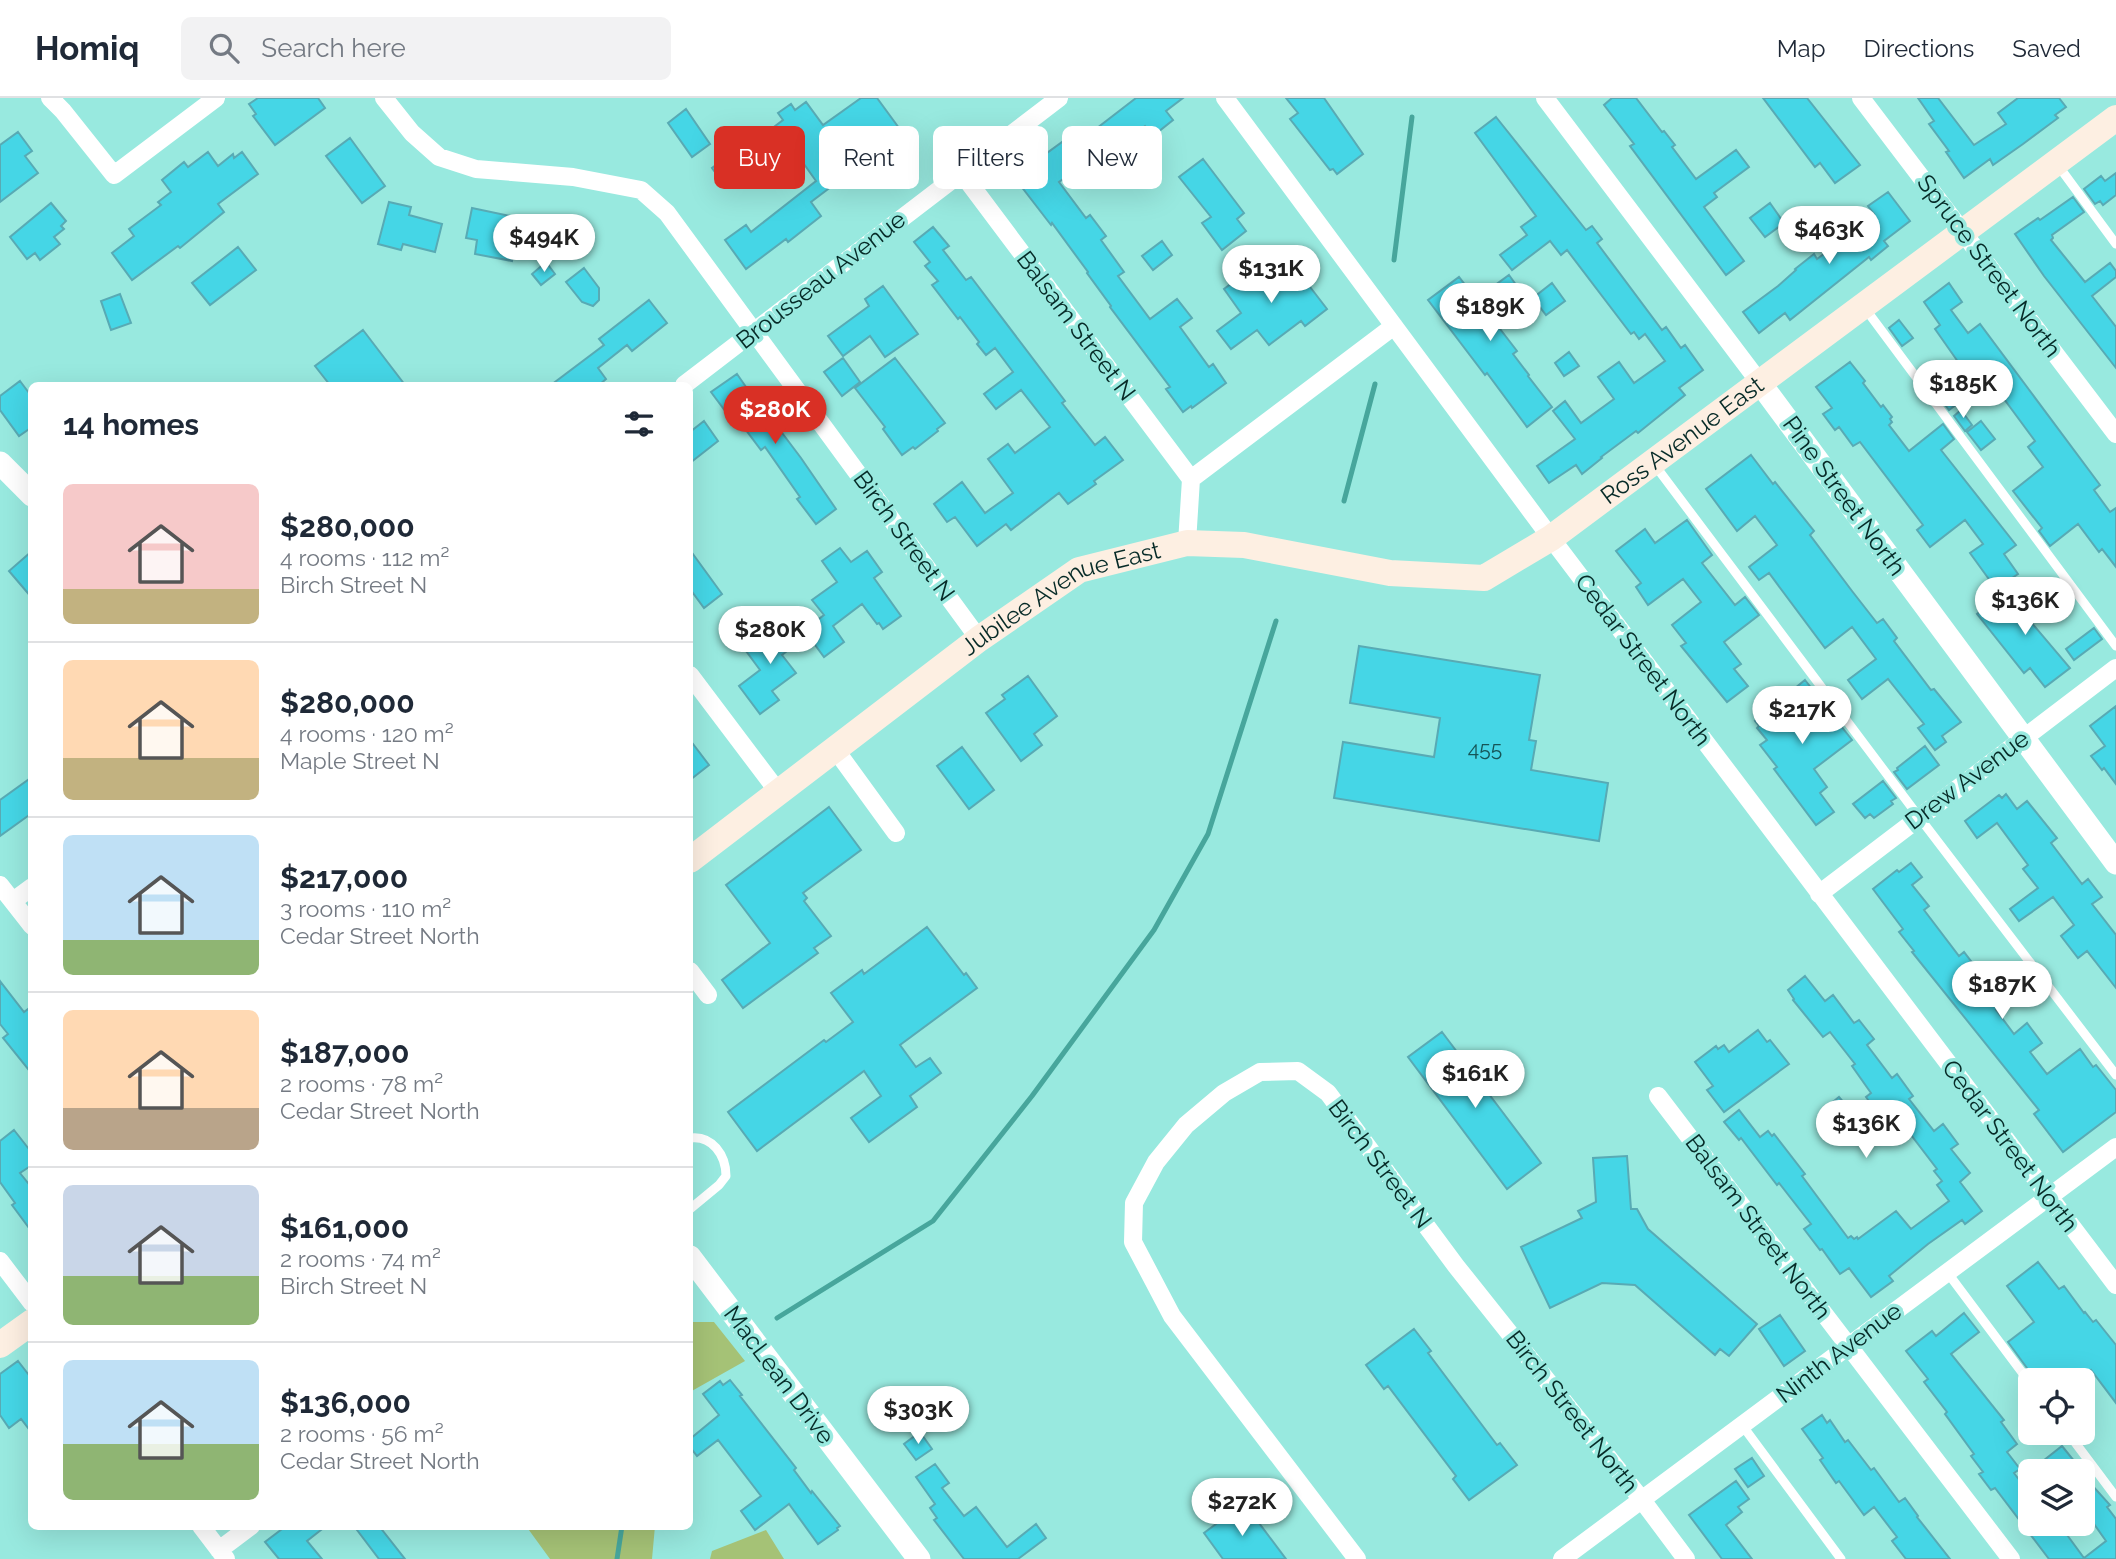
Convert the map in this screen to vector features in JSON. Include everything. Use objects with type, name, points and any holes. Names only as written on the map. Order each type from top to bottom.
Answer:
[{"type":"main road","name":"Ross Avenue East","points":[[1187,543],[1244,545],[1390,573],[1485,578],[1551,538],[2116,118]]},
{"type":"main road","name":"Jubilee Avenue East","points":[[693,857],[979,639],[1079,570],[1187,543]]},
{"type":"main road","points":[[0,1345],[28,1325]]},
{"type":"street","points":[[50,98],[114,175],[216,98]]},
{"type":"street","name":"Birch Street N","points":[[384,98],[412,133],[439,157],[476,169],[573,177],[641,190],[667,213],[979,639]]},
{"type":"street","name":"Brousseau Avenue","points":[[1022,126],[1059,98]]},
{"type":"street","name":"Cedar Street North","points":[[1225,98],[1551,538],[2116,1285]]},
{"type":"street","name":"Pine Street North","points":[[1545,98],[2116,863]]},
{"type":"street","name":"Spruce Street North","points":[[1861,98],[2116,434]]},
{"type":"street","name":"Brousseau Avenue","points":[[688,382],[939,189]]},
{"type":"street","name":"Balsam Street N","points":[[974,189],[1191,479]]},
{"type":"street","points":[[1191,479],[1394,326]]},
{"type":"street","points":[[0,463],[28,491]]},
{"type":"street","name":"Jubilee Avenue East","points":[[1187,543],[1191,479]]},
{"type":"street","name":"Drew Avenue","points":[[1819,894],[2116,668]]},
{"type":"street","points":[[693,679],[779,793]]},
{"type":"street","points":[[835,750],[896,833]]},
{"type":"street","points":[[0,884],[28,921]]},
{"type":"street","points":[[13,901],[28,890]]},
{"type":"street","points":[[693,975],[708,995]]},
{"type":"street","name":"Birch Street N","points":[[1357,1559],[1172,1316],[1133,1242],[1134,1203],[1156,1162],[1186,1125],[1224,1093],[1260,1072],[1298,1071],[1328,1093],[1457,1266]]},
{"type":"street","name":"Balsam Street North","points":[[1658,1096],[2011,1559]]},
{"type":"street","name":"Ninth Avenue","points":[[1562,1559],[2116,1147]]},
{"type":"street","points":[[0,1261],[28,1298]]},
{"type":"street","name":"MacLean Drive","points":[[693,1261],[919,1559]]},
{"type":"street","name":"Birch Street North","points":[[1457,1266],[1686,1559]]},
{"type":"street","points":[[204,1530],[220,1555],[247,1530]]},
{"type":"lane","points":[[2055,163],[2116,244]]},
{"type":"lane","points":[[1863,306],[2116,646]]},
{"type":"lane","points":[[1653,463],[2116,1075]]},
{"type":"lane","points":[[693,1138],[706,1139],[716,1147],[723,1158],[726,1176],[693,1207]]},
{"type":"lane","points":[[1947,1272],[2019,1368]]},
{"type":"lane","points":[[1742,1425],[1842,1559]]},
{"type":"lane","points":[[2077,1445],[2116,1497]]},
{"type":"green space","points":[[693,1322],[714,1322],[745,1361],[693,1390]]},
{"type":"green space","points":[[529,1530],[655,1530],[652,1559],[550,1559]]},
{"type":"green space","points":[[766,1530],[784,1559],[710,1559],[712,1551]]},
{"type":"building","points":[[258,98],[318,98],[325,108],[275,145],[253,116],[256,114],[249,104]]},
{"type":"building","points":[[861,98],[877,98],[898,126],[819,126],[819,189],[828,189],[811,202],[821,216],[788,242],[786,239],[746,269],[725,240],[746,225],[751,232],[816,181],[805,166],[805,126],[775,126],[783,120],[778,113],[791,104],[795,110],[806,102],[823,125]]},
{"type":"building","points":[[1136,98],[1183,98],[1166,111],[1173,120],[1162,129],[1162,126],[1100,126]]},
{"type":"building","points":[[1286,98],[1324,98],[1363,154],[1337,174],[1333,169],[1330,170],[1290,119],[1298,113]]},
{"type":"building","points":[[1612,98],[1636,98],[1675,145],[1672,147],[1696,179],[1736,150],[1749,167],[1714,193],[1717,197],[1704,207],[1744,261],[1726,275],[1630,146],[1634,144],[1604,105]]},
{"type":"building","points":[[1763,98],[1807,98],[1860,165],[1835,183],[1820,163],[1815,167]]},
{"type":"building","points":[[1918,98],[1938,98],[1974,145],[2006,124],[1998,113],[2018,98],[2059,98],[2066,107],[2055,115],[2058,118],[1993,165],[1990,159],[1964,178],[1929,124],[1934,121]]},
{"type":"building","points":[[686,109],[710,144],[692,157],[668,123]]},
{"type":"building","points":[[1496,117],[1586,230],[1592,226],[1602,239],[1597,243],[1662,330],[1666,327],[1681,348],[1685,345],[1703,370],[1679,388],[1685,395],[1638,433],[1636,431],[1582,474],[1576,465],[1549,483],[1537,466],[1575,439],[1553,411],[1565,401],[1581,423],[1614,399],[1598,377],[1619,362],[1634,383],[1665,361],[1645,334],[1639,339],[1634,332],[1631,334],[1567,250],[1561,255],[1550,241],[1512,270],[1500,255],[1527,235],[1521,227],[1536,216],[1475,133]]},
{"type":"building","points":[[18,132],[32,151],[25,156],[38,173],[0,202],[0,145]]},
{"type":"building","points":[[350,138],[385,186],[362,203],[326,156]]},
{"type":"building","points":[[1062,142],[1062,180],[1059,182],[1062,189],[1086,218],[1090,215],[1106,236],[1101,240],[1124,272],[1118,276],[1150,319],[1177,299],[1192,318],[1180,327],[1209,367],[1213,364],[1226,383],[1192,408],[1191,406],[1183,412],[1166,389],[1170,387],[1110,307],[1088,272],[1023,189],[1048,189],[1048,152]]},
{"type":"building","points":[[208,152],[218,166],[233,154],[234,158],[242,152],[258,174],[218,204],[224,212],[180,248],[178,246],[132,280],[112,253],[134,236],[129,229],[161,205],[158,202],[171,192],[162,180],[184,162],[188,167]]},
{"type":"building","points":[[1203,159],[1244,213],[1237,219],[1246,231],[1222,250],[1202,223],[1211,217],[1179,177]]},
{"type":"building","points":[[2116,173],[2116,195],[2103,205],[2100,201],[2095,204],[2084,189],[2101,176],[2105,181]]},
{"type":"building","points":[[1888,192],[1910,221],[1884,241],[1888,246],[1871,260],[1869,257],[1790,320],[1785,313],[1759,333],[1743,312],[1814,254],[1817,259],[1855,231],[1874,214],[1868,206]]},
{"type":"building","points":[[2073,197],[2084,212],[2052,235],[2051,240],[2085,282],[2110,263],[2116,271],[2116,277],[2092,296],[2116,327],[2116,368],[2044,276],[2015,234]]},
{"type":"building","points":[[389,202],[411,207],[409,215],[442,224],[435,252],[403,244],[401,250],[378,244]]},
{"type":"building","points":[[51,203],[66,221],[61,226],[64,229],[54,237],[60,244],[40,260],[35,253],[27,259],[10,237]]},
{"type":"building","points":[[1770,203],[1784,223],[1765,237],[1750,218]]},
{"type":"building","points":[[472,208],[520,218],[512,261],[475,254],[477,240],[466,238]]},
{"type":"building","points":[[933,227],[949,246],[943,250],[966,280],[971,277],[1095,445],[1105,437],[1123,460],[1068,504],[1059,493],[1011,530],[1006,524],[977,546],[955,517],[947,522],[934,504],[962,482],[985,513],[1013,493],[988,459],[1008,444],[1015,453],[1050,427],[1021,390],[996,409],[984,394],[1013,372],[995,348],[986,355],[960,317],[958,319],[932,285],[938,281],[925,266],[930,262],[914,242]]},
{"type":"building","points":[[1162,241],[1172,255],[1153,270],[1142,256]]},
{"type":"building","points":[[238,247],[256,270],[210,305],[192,283]]},
{"type":"building","points":[[1287,257],[1327,309],[1305,326],[1301,321],[1269,345],[1257,330],[1231,349],[1217,331],[1241,313],[1224,289],[1240,277],[1248,287]]},
{"type":"building","points":[[546,262],[555,274],[541,285],[532,274]]},
{"type":"building","points":[[584,268],[599,288],[599,300],[593,306],[582,302],[566,282]]},
{"type":"building","points":[[1509,275],[1519,289],[1487,312],[1517,351],[1513,354],[1552,407],[1527,427],[1428,300],[1459,277],[1476,299]]},
{"type":"building","points":[[1552,283],[1565,301],[1546,315],[1533,298]]},
{"type":"building","points":[[1949,283],[1962,302],[1951,310],[1968,333],[1980,324],[2100,485],[2094,490],[2110,512],[2116,508],[2116,567],[2102,549],[2099,552],[2078,524],[2050,546],[2039,531],[2042,528],[2013,491],[2043,467],[2028,447],[2035,441],[2004,399],[1998,394],[1993,398],[1983,384],[1949,410],[1940,398],[1968,376],[1935,329],[1940,325],[1924,302]]},
{"type":"building","points":[[883,286],[918,334],[885,357],[870,336],[843,356],[828,336],[869,306],[865,299]]},
{"type":"building","points":[[120,294],[131,323],[111,330],[101,301]]},
{"type":"building","points":[[649,300],[667,323],[632,351],[627,345],[598,368],[606,379],[602,382],[555,382],[604,345],[599,339]]},
{"type":"building","points":[[1899,320],[1913,338],[1902,346],[1889,328]]},
{"type":"building","points":[[363,330],[403,382],[328,382],[315,366]]},
{"type":"building","points":[[1569,352],[1579,366],[1564,376],[1555,363]]},
{"type":"building","points":[[843,358],[860,382],[842,396],[824,372]]},
{"type":"building","points":[[895,358],[945,423],[915,449],[913,447],[902,455],[883,429],[885,427],[855,388]]},
{"type":"building","points":[[1850,362],[1881,407],[1883,405],[1892,417],[1889,425],[1909,451],[1943,424],[1954,439],[1941,450],[2016,545],[2004,554],[2018,574],[1996,589],[1970,553],[1983,544],[1965,520],[1930,547],[1917,530],[1923,525],[1860,442],[1853,446],[1839,427],[1835,430],[1823,414],[1832,408],[1816,387]]},
{"type":"building","points":[[737,374],[836,509],[816,524],[765,447],[761,450],[730,409],[726,412],[711,392]]},
{"type":"building","points":[[20,381],[28,392],[28,430],[19,436],[0,410],[0,396]]},
{"type":"building","points":[[1961,410],[1972,425],[1965,431],[1954,416]]},
{"type":"building","points":[[704,421],[718,441],[693,461],[693,430]]},
{"type":"building","points":[[1981,421],[1995,439],[1981,450],[1967,432]]},
{"type":"building","points":[[1751,455],[1814,531],[1810,535],[1877,623],[1883,619],[1897,638],[1894,641],[1931,690],[1934,689],[1961,722],[1942,736],[1946,742],[1935,750],[1918,728],[1924,724],[1888,679],[1862,699],[1848,680],[1876,659],[1852,627],[1825,648],[1769,573],[1759,580],[1749,567],[1777,545],[1755,516],[1737,531],[1706,489]]},
{"type":"building","points":[[1687,520],[1712,555],[1702,563],[1735,605],[1745,597],[1759,615],[1724,642],[1741,664],[1734,669],[1748,686],[1727,702],[1681,646],[1686,643],[1672,625],[1701,602],[1683,579],[1648,605],[1636,587],[1641,583],[1616,551],[1645,529],[1655,543]]},
{"type":"building","points":[[840,548],[851,562],[867,551],[882,572],[874,578],[901,616],[883,629],[862,604],[833,626],[844,642],[824,657],[804,630],[824,615],[812,600],[837,582],[822,561]]},
{"type":"building","points":[[28,554],[28,593],[9,571]]},
{"type":"building","points":[[693,554],[722,594],[704,608],[693,593]]},
{"type":"building","points":[[2046,592],[2055,604],[2031,622],[2070,668],[2045,687],[2030,668],[2024,673],[1977,614],[2002,595],[2017,614]]},
{"type":"building","points":[[787,620],[802,639],[782,655],[796,673],[772,691],[779,700],[760,714],[739,686],[760,670],[746,651]]},
{"type":"building","points":[[2094,628],[2102,639],[2074,660],[2066,649]]},
{"type":"building","points":[[1359,646],[1540,675],[1529,740],[1536,741],[1531,770],[1608,783],[1599,841],[1334,798],[1343,742],[1434,757],[1440,718],[1350,703]]},
{"type":"building","points":[[1028,676],[1057,716],[1034,734],[1042,745],[1021,761],[986,713],[1005,699],[1002,695]]},
{"type":"building","points":[[1805,680],[1852,740],[1814,769],[1827,787],[1820,793],[1834,812],[1816,825],[1774,769],[1777,767],[1760,745],[1767,740],[1755,721]]},
{"type":"building","points":[[2116,706],[2116,784],[2091,756],[2105,746],[2090,726]]},
{"type":"building","points":[[693,744],[709,765],[693,778]]},
{"type":"building","points":[[1925,746],[1939,765],[1907,789],[1894,772]]},
{"type":"building","points":[[962,747],[994,790],[969,809],[937,766]]},
{"type":"building","points":[[28,780],[28,816],[0,836],[0,800]]},
{"type":"building","points":[[1883,781],[1896,798],[1891,801],[1893,804],[1874,818],[1870,814],[1865,818],[1853,804]]},
{"type":"building","points":[[2006,794],[2017,809],[2027,801],[2057,838],[2051,843],[2082,884],[2088,879],[2102,897],[2092,904],[2116,935],[2116,988],[2087,951],[2078,958],[2061,936],[2074,925],[2053,897],[2019,921],[2010,909],[2038,888],[2023,869],[2028,865],[1997,823],[1977,838],[1965,821],[1999,795],[2002,798]]},
{"type":"building","points":[[829,807],[861,850],[803,893],[807,898],[804,901],[831,936],[814,948],[818,953],[743,1008],[722,980],[770,943],[726,885]]},
{"type":"building","points":[[1911,863],[1922,877],[1912,885],[1929,906],[1924,910],[1959,956],[1964,952],[1990,986],[2021,963],[2035,981],[1996,1010],[2014,1034],[2027,1023],[2042,1043],[2030,1052],[2047,1074],[2080,1049],[2093,1067],[2096,1065],[2116,1090],[2116,1112],[2063,1152],[2034,1114],[2039,1110],[1912,952],[1914,951],[1899,932],[1903,929],[1873,889],[1897,870],[1899,872]]},
{"type":"building","points":[[927,927],[977,988],[900,1045],[916,1067],[930,1058],[941,1073],[910,1096],[917,1107],[869,1142],[851,1118],[881,1096],[864,1071],[757,1151],[728,1112],[824,1040],[826,1042],[853,1022],[831,993],[862,970],[864,974]]},
{"type":"building","points":[[1805,976],[1825,1001],[1833,995],[1854,1023],[1859,1020],[1874,1039],[1867,1045],[1892,1078],[1897,1074],[1913,1096],[1909,1099],[1934,1131],[1943,1124],[1958,1144],[1951,1149],[1970,1173],[1960,1182],[1982,1211],[1965,1224],[1962,1220],[1928,1244],[1889,1276],[1893,1281],[1871,1297],[1849,1268],[1840,1274],[1804,1229],[1811,1224],[1741,1138],[1739,1140],[1724,1122],[1739,1110],[1760,1137],[1768,1131],[1772,1136],[1774,1134],[1848,1238],[1851,1236],[1858,1239],[1896,1211],[1911,1229],[1949,1201],[1937,1185],[1942,1181],[1934,1171],[1937,1169],[1911,1135],[1906,1139],[1887,1116],[1882,1119],[1866,1097],[1871,1093],[1852,1066],[1855,1064],[1830,1032],[1823,1037],[1793,1000],[1788,990]]},
{"type":"building","points":[[0,981],[24,1012],[28,1009],[28,1069],[3,1038],[8,1034],[0,1024]]},
{"type":"building","points":[[1758,1030],[1767,1042],[1770,1040],[1789,1064],[1724,1112],[1707,1090],[1713,1086],[1695,1062],[1716,1046],[1718,1049],[1724,1045],[1729,1052]]},
{"type":"building","points":[[1442,1032],[1541,1163],[1507,1189],[1408,1057]]},
{"type":"building","points":[[1839,1097],[1855,1116],[1838,1130],[1822,1111]]},
{"type":"building","points":[[14,1130],[28,1148],[28,1168],[20,1173],[28,1183],[28,1227],[0,1182],[0,1141]]},
{"type":"building","points":[[1627,1156],[1631,1209],[1637,1209],[1648,1229],[1757,1324],[1729,1356],[1720,1349],[1715,1355],[1635,1285],[1602,1283],[1550,1308],[1521,1247],[1582,1218],[1578,1211],[1596,1202],[1593,1158]]},
{"type":"building","points":[[2038,1262],[2059,1289],[2064,1286],[2084,1313],[2093,1322],[2096,1320],[2116,1345],[2116,1403],[2095,1375],[2095,1368],[2027,1368],[2008,1342],[2034,1322],[2007,1286]]},
{"type":"building","points":[[1964,1313],[1979,1332],[1951,1354],[2004,1420],[2001,1422],[2017,1444],[2007,1452],[2018,1466],[2014,1473],[2018,1478],[2018,1518],[1995,1488],[1991,1490],[1979,1474],[1983,1472],[1971,1456],[1974,1454],[1924,1382],[1928,1379],[1906,1351],[1932,1331],[1936,1336]]},
{"type":"building","points":[[1780,1315],[1805,1351],[1784,1366],[1759,1329]]},
{"type":"building","points":[[1414,1329],[1431,1351],[1428,1353],[1497,1445],[1500,1443],[1517,1465],[1469,1500],[1453,1479],[1456,1476],[1388,1386],[1384,1389],[1366,1365]]},
{"type":"building","points":[[18,1361],[28,1374],[28,1428],[21,1419],[9,1428],[0,1415],[0,1374]]},
{"type":"building","points":[[730,1380],[796,1468],[794,1470],[811,1493],[812,1491],[840,1526],[818,1544],[789,1504],[755,1530],[741,1511],[761,1496],[718,1440],[697,1456],[693,1451],[693,1437],[719,1415],[703,1394],[720,1381],[723,1385]]},
{"type":"building","points":[[1822,1415],[1827,1423],[1830,1420],[1845,1442],[1848,1440],[1871,1470],[1874,1468],[1899,1502],[1905,1498],[1950,1559],[1906,1559],[1892,1541],[1897,1537],[1874,1507],[1864,1515],[1839,1481],[1836,1483],[1820,1460],[1823,1458],[1802,1429]]},
{"type":"building","points":[[920,1432],[932,1449],[916,1460],[904,1444]]},
{"type":"building","points":[[2062,1446],[2073,1459],[2046,1459]]},
{"type":"building","points":[[1752,1458],[1764,1476],[1748,1487],[1735,1469]]},
{"type":"building","points":[[935,1464],[949,1483],[942,1488],[964,1516],[976,1507],[1007,1547],[1036,1524],[1046,1538],[1018,1559],[964,1559],[934,1520],[937,1518],[930,1508],[935,1504],[916,1477]]},
{"type":"building","points":[[1736,1481],[1749,1499],[1738,1507],[1742,1512],[1726,1525],[1752,1559],[1722,1559],[1689,1515]]},
{"type":"building","points":[[2095,1488],[2110,1505],[2107,1507],[2116,1519],[2116,1559],[2049,1559],[2032,1536],[2068,1536],[2084,1558],[2106,1541],[2095,1525]]},
{"type":"building","points":[[1244,1503],[1286,1559],[1223,1559],[1204,1533]]},
{"type":"building","points":[[281,1530],[321,1530],[307,1541],[322,1559],[279,1559],[265,1542]]},
{"type":"building","points":[[357,1530],[382,1530],[405,1559],[379,1559]]},
{"type":"waterway","points":[[1394,260],[1412,117]]},
{"type":"waterway","points":[[1344,501],[1375,384]]},
{"type":"waterway","points":[[777,1318],[933,1221],[1032,1096],[1154,930],[1208,834],[1276,621]]},
{"type":"waterway","points":[[617,1559],[621,1530]]}]
